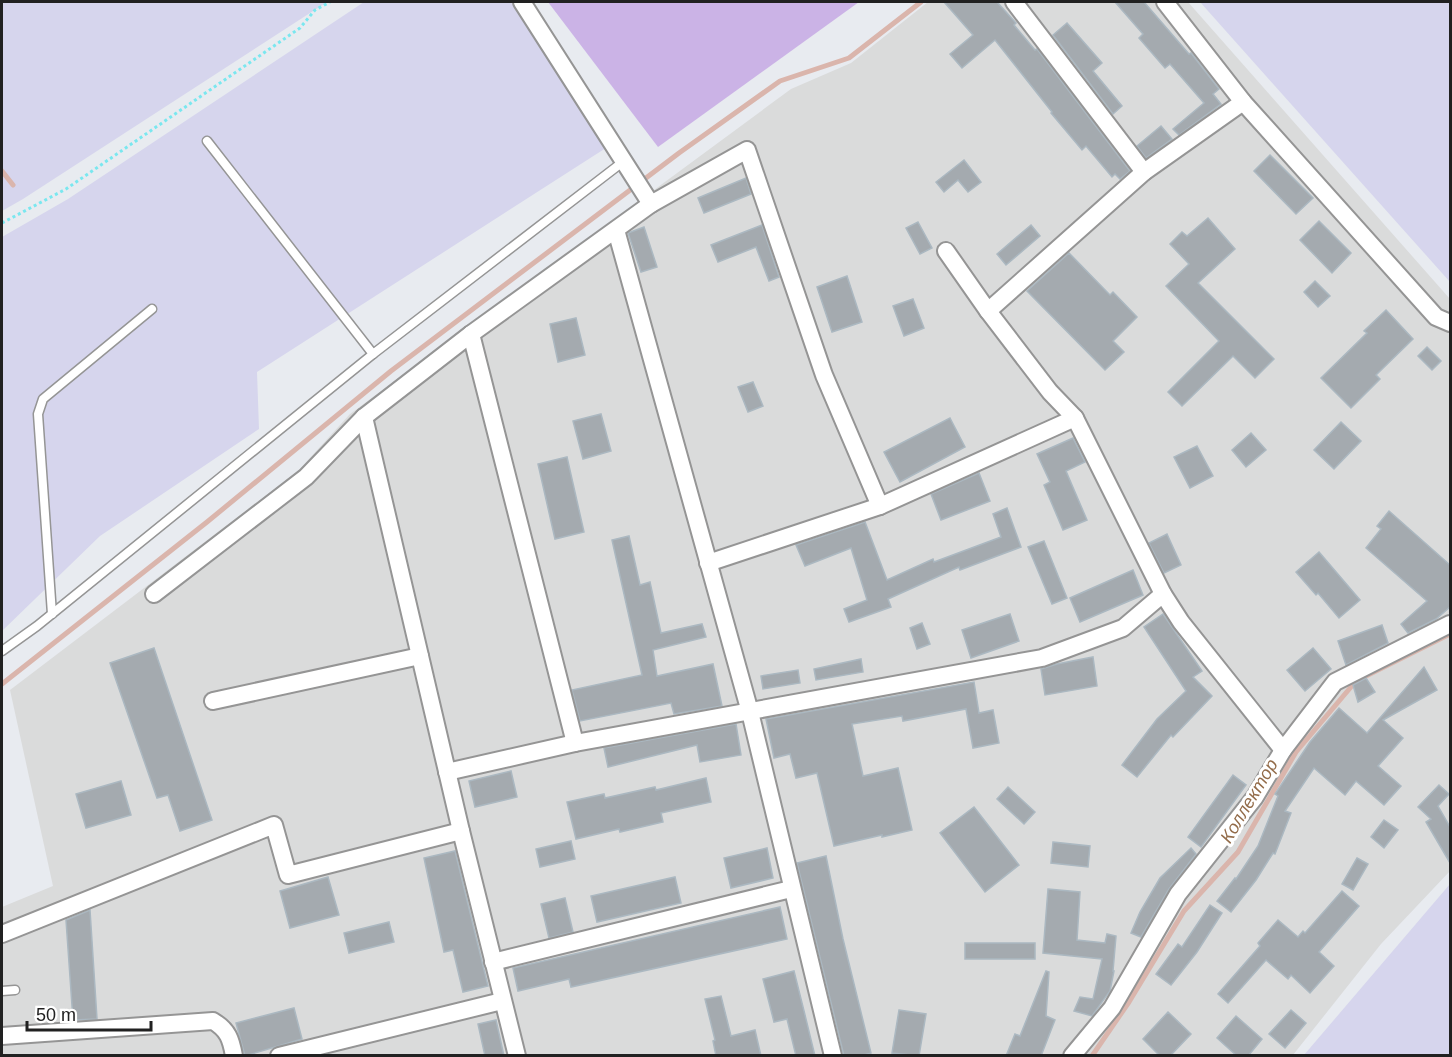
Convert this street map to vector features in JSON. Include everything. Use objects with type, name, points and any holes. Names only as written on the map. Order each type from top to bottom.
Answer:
[{"type":"street","points":[[522,2],[643,190]]},
{"type":"street","points":[[1014,2],[1144,172]]},
{"type":"street","points":[[1165,2],[1243,102],[1436,317],[1450,322]]},
{"type":"street","points":[[988,311],[1144,172],[1243,102]]},
{"type":"street","points":[[154,594],[306,477],[364,417],[471,334],[615,230],[643,190],[747,150],[824,375],[880,506]]},
{"type":"street","points":[[615,230],[750,712],[833,1056]]},
{"type":"street","points":[[946,251],[988,311],[1050,392],[1075,418],[1163,594],[1181,622],[1283,750]]},
{"type":"street","points":[[471,334],[574,743]]},
{"type":"street","points":[[364,417],[461,831],[517,1056]]},
{"type":"street","points":[[708,562],[880,506],[1075,418]]},
{"type":"street","points":[[447,772],[574,743],[1042,658],[1123,628],[1163,594]]},
{"type":"street","points":[[1072,1056],[1112,1008],[1178,894],[1256,797],[1283,750],[1335,682],[1450,624]]},
{"type":"street","points":[[213,702],[420,656]]},
{"type":"street","points":[[2,934],[274,825],[288,875],[461,831]]},
{"type":"street","points":[[493,962],[791,889]]},
{"type":"street","points":[[279,1056],[502,1001]]},
{"type":"street","points":[[2,1036],[213,1021],[222,1026],[231,1037],[234,1056]]},
{"type":"lane","points":[[207,141],[372,354]]},
{"type":"lane","points":[[2,651],[52,614],[372,354],[624,161]]},
{"type":"lane","points":[[52,614],[38,414],[40,405],[43,399],[152,309]]},
{"type":"lane","points":[[2,991],[15,990]]},
{"type":"path","points":[[2,223],[66,189],[300,28],[315,10],[330,2]]},
{"type":"shaded area","points":[[2,2],[327,2],[2,211]]},
{"type":"shaded area","points":[[364,2],[511,2],[609,146],[257,372],[259,429],[100,536],[2,631],[2,237],[68,199]]},
{"type":"shaded area","points":[[548,2],[859,2],[658,147]]},
{"type":"shaded area","points":[[928,2],[1188,2],[1450,299],[1450,871],[1381,944],[1293,1055],[2,1056],[2,907],[53,886],[10,690],[298,471],[350,414],[791,89],[851,63]]},
{"type":"shaded area","points":[[1200,2],[1450,2],[1450,282]]},
{"type":"shaded area","points":[[1450,884],[1450,1055],[1304,1055]]},
{"type":"building","points":[[944,2],[997,2],[1016,23],[1014,25],[1035,50],[1037,49],[1130,171],[1120,179],[1115,174],[1112,177],[1086,146],[1082,150],[995,40],[962,68],[950,54],[973,35]]},
{"type":"building","points":[[1115,2],[1144,2],[1189,54],[1191,53],[1219,89],[1213,94],[1221,104],[1179,135],[1173,129],[1204,103],[1170,64],[1165,68],[1139,38],[1143,34]]},
{"type":"building","points":[[1067,23],[1102,63],[1093,71],[1122,106],[1113,114],[1053,35]]},
{"type":"building","points":[[1161,126],[1172,139],[1146,158],[1137,146]]},
{"type":"building","points":[[1270,155],[1313,198],[1296,214],[1254,171]]},
{"type":"building","points":[[964,160],[981,182],[968,192],[958,180],[944,192],[936,182]]},
{"type":"building","points":[[746,178],[751,194],[704,213],[698,198]]},
{"type":"building","points":[[1208,218],[1235,249],[1198,283],[1274,359],[1255,378],[1233,356],[1182,406],[1168,392],[1219,341],[1166,286],[1189,264],[1170,244],[1182,232],[1187,236]]},
{"type":"building","points":[[1319,221],[1351,253],[1332,273],[1300,240]]},
{"type":"building","points":[[918,222],[932,248],[920,254],[906,228]]},
{"type":"building","points":[[762,225],[779,277],[769,281],[756,247],[718,262],[711,245]]},
{"type":"building","points":[[1031,225],[1040,236],[1006,265],[997,254]]},
{"type":"building","points":[[644,227],[657,267],[641,272],[628,233]]},
{"type":"building","points":[[1069,253],[1110,295],[1113,292],[1137,317],[1113,341],[1124,352],[1105,370],[1027,291]]},
{"type":"building","points":[[847,276],[862,322],[832,332],[817,287]]},
{"type":"building","points":[[1315,281],[1330,296],[1318,307],[1304,292]]},
{"type":"building","points":[[913,299],[924,328],[904,336],[893,306]]},
{"type":"building","points":[[1386,310],[1413,339],[1376,375],[1380,379],[1351,408],[1321,378],[1367,333],[1364,331]]},
{"type":"building","points":[[576,318],[585,355],[558,362],[550,324]]},
{"type":"building","points":[[1427,347],[1441,361],[1432,370],[1418,356]]},
{"type":"building","points":[[753,382],[763,406],[748,412],[738,387]]},
{"type":"building","points":[[601,414],[611,451],[583,459],[573,421]]},
{"type":"building","points":[[950,418],[965,447],[900,482],[884,452]]},
{"type":"building","points":[[1341,422],[1361,441],[1334,469],[1314,450]]},
{"type":"building","points":[[1251,433],[1266,450],[1246,467],[1232,450]]},
{"type":"building","points":[[1073,438],[1085,462],[1066,471],[1087,520],[1063,530],[1044,485],[1050,482],[1037,454]]},
{"type":"building","points":[[1197,446],[1213,476],[1190,488],[1174,457]]},
{"type":"building","points":[[567,457],[584,532],[555,539],[538,464]]},
{"type":"building","points":[[979,473],[990,501],[941,520],[931,494]]},
{"type":"building","points":[[1007,508],[1021,547],[960,570],[959,567],[888,599],[891,607],[849,622],[844,609],[867,600],[851,548],[805,566],[796,545],[865,522],[887,580],[933,559],[934,562],[1001,537],[993,514]]},
{"type":"building","points":[[1389,511],[1450,565],[1450,607],[1436,619],[1408,633],[1401,624],[1427,601],[1366,548],[1381,529],[1377,526]]},
{"type":"building","points":[[1167,534],[1181,565],[1164,573],[1149,543]]},
{"type":"building","points":[[629,536],[640,585],[650,582],[661,633],[702,624],[706,637],[653,650],[657,676],[713,664],[722,706],[674,714],[671,703],[580,721],[572,690],[642,675],[612,540]]},
{"type":"building","points":[[1044,541],[1067,598],[1052,604],[1028,547]]},
{"type":"building","points":[[1319,552],[1360,600],[1339,618],[1296,572]]},
{"type":"building","points":[[1133,570],[1143,595],[1080,622],[1070,598]]},
{"type":"building","points":[[1010,614],[1019,641],[971,658],[962,630]]},
{"type":"building","points":[[1163,614],[1202,671],[1193,677],[1212,696],[1173,737],[1171,735],[1137,777],[1122,765],[1157,719],[1186,691],[1144,627]]},
{"type":"building","points":[[922,623],[930,644],[917,649],[910,628]]},
{"type":"building","points":[[1382,625],[1388,643],[1346,665],[1338,641]]},
{"type":"building","points":[[154,648],[212,820],[180,831],[168,795],[157,798],[110,663]]},
{"type":"building","points":[[1313,648],[1331,669],[1305,691],[1287,670]]},
{"type":"building","points":[[1093,657],[1097,686],[1045,695],[1041,669]]},
{"type":"building","points":[[861,659],[863,672],[816,680],[814,669]]},
{"type":"building","points":[[1424,667],[1437,690],[1383,720],[1403,738],[1378,766],[1401,786],[1384,805],[1356,781],[1345,795],[1314,768],[1285,811],[1291,813],[1275,854],[1273,853],[1256,880],[1231,912],[1217,901],[1236,879],[1258,846],[1278,796],[1275,794],[1310,742],[1339,708],[1367,733]]},
{"type":"building","points":[[798,670],[800,683],[763,689],[761,676]]},
{"type":"building","points":[[1366,678],[1375,692],[1358,702],[1353,685]]},
{"type":"building","points":[[974,682],[979,713],[993,710],[999,743],[973,748],[966,709],[903,721],[902,716],[852,724],[863,776],[898,768],[912,830],[834,846],[817,773],[796,778],[790,754],[774,758],[766,719]]},
{"type":"building","points":[[736,724],[741,755],[700,762],[697,745],[608,767],[604,748]]},
{"type":"building","points":[[511,771],[517,797],[475,807],[469,781]]},
{"type":"building","points":[[1233,775],[1246,785],[1201,847],[1188,837]]},
{"type":"building","points":[[706,778],[711,802],[661,813],[663,822],[576,839],[567,802],[604,794],[605,798],[655,787],[656,790]]},
{"type":"building","points":[[121,781],[131,815],[86,828],[76,794]]},
{"type":"building","points":[[1439,785],[1449,794],[1438,806],[1450,827],[1450,863],[1426,822],[1431,819],[1418,807]]},
{"type":"building","points":[[1008,787],[1035,812],[1024,824],[997,799]]},
{"type":"building","points":[[974,807],[1019,865],[985,892],[940,833]]},
{"type":"building","points":[[1384,820],[1398,830],[1384,848],[1371,837]]},
{"type":"building","points":[[571,841],[575,859],[540,867],[536,849]]},
{"type":"building","points":[[1053,842],[1090,846],[1088,867],[1051,863]]},
{"type":"building","points":[[767,848],[773,878],[731,888],[724,858]]},
{"type":"building","points":[[1191,848],[1196,854],[1169,889],[1141,937],[1131,933],[1140,912],[1160,878]]},
{"type":"building","points":[[455,851],[488,986],[463,992],[453,950],[444,952],[424,858]]},
{"type":"building","points":[[826,856],[843,939],[871,1053],[861,1056],[844,1056],[797,863]]},
{"type":"building","points":[[1357,858],[1368,864],[1353,890],[1342,884]]},
{"type":"building","points":[[328,877],[339,915],[290,928],[280,891]]},
{"type":"building","points":[[675,877],[681,903],[597,922],[591,896]]},
{"type":"building","points":[[1048,889],[1080,892],[1077,940],[1105,943],[1107,934],[1116,936],[1114,971],[1110,991],[1092,1016],[1074,1011],[1080,997],[1093,999],[1102,959],[1043,953]]},
{"type":"building","points":[[1342,891],[1359,906],[1319,952],[1334,966],[1310,993],[1291,975],[1288,979],[1266,960],[1228,1003],[1218,994],[1260,946],[1258,943],[1278,920],[1298,937],[1303,931],[1305,933]]},
{"type":"building","points":[[565,898],[573,932],[549,938],[541,904]]},
{"type":"building","points":[[1210,905],[1222,913],[1197,952],[1171,985],[1156,974],[1178,944],[1182,947]]},
{"type":"building","points":[[780,907],[787,939],[571,987],[569,979],[518,991],[513,968]]},
{"type":"building","points":[[90,910],[97,1019],[73,1020],[66,920]]},
{"type":"building","points":[[389,922],[394,942],[349,953],[344,933]]},
{"type":"building","points":[[965,943],[1035,943],[1035,959],[965,959]]},
{"type":"building","points":[[794,971],[815,1056],[796,1056],[787,1019],[774,1022],[763,979]]},
{"type":"building","points":[[1046,971],[1049,972],[1046,1016],[1055,1020],[1041,1056],[1006,1056],[1015,1034],[1020,1036]]},
{"type":"building","points":[[721,996],[731,1036],[755,1030],[761,1056],[716,1056],[713,1041],[715,1040],[705,999]]},
{"type":"building","points":[[294,1008],[302,1039],[245,1056],[236,1023]]},
{"type":"building","points":[[899,1010],[926,1014],[919,1056],[892,1053]]},
{"type":"building","points":[[1291,1010],[1306,1023],[1285,1048],[1269,1034]]},
{"type":"building","points":[[1168,1012],[1191,1034],[1170,1056],[1160,1056],[1143,1039]]},
{"type":"building","points":[[1236,1016],[1262,1039],[1248,1056],[1237,1056],[1217,1038]]},
{"type":"building","points":[[496,1020],[504,1056],[485,1056],[478,1024]]},
{"type":"waterway","points":[[2,684],[207,522],[391,371],[679,153],[780,81],[849,58],[921,2]]},
{"type":"waterway","points":[[2,171],[13,185]]},
{"type":"waterway","name":"Коллектор","points":[[1092,1056],[1129,1002],[1184,911],[1238,852],[1296,752],[1356,681],[1450,634]]}]
